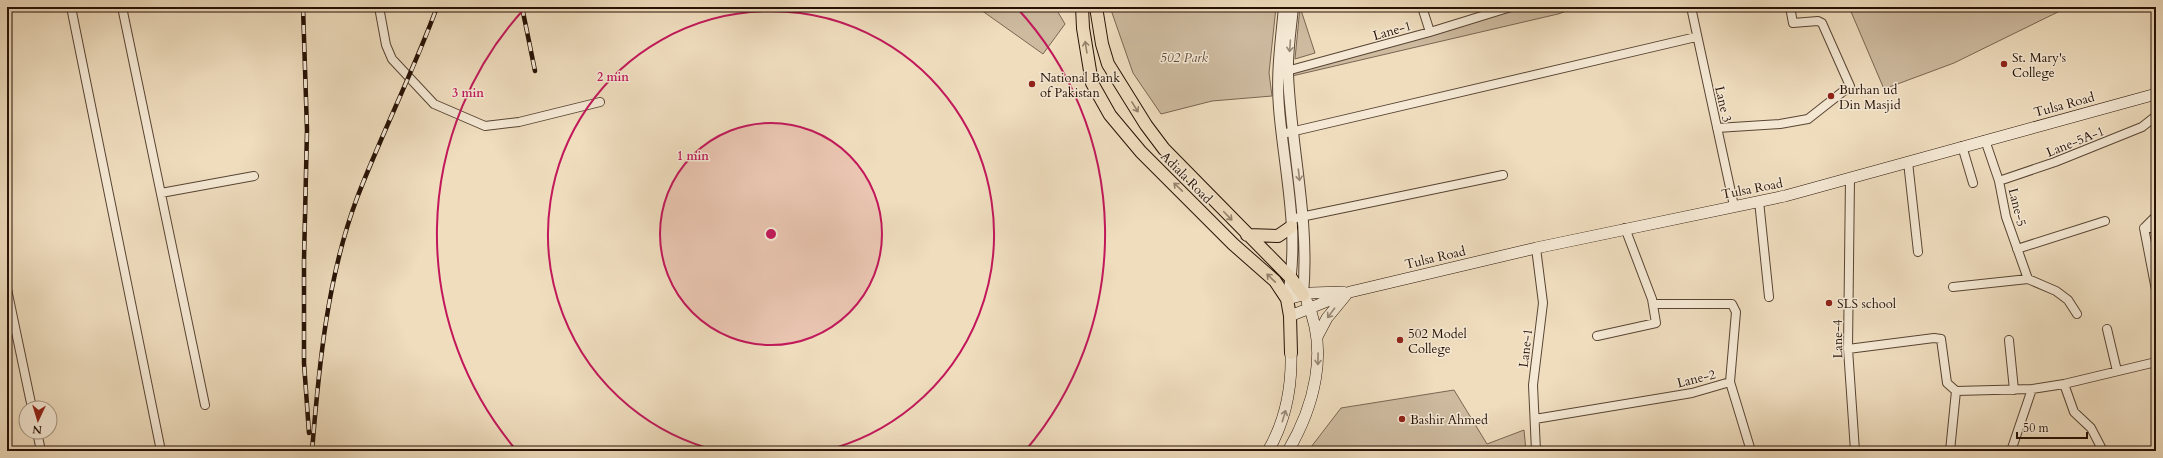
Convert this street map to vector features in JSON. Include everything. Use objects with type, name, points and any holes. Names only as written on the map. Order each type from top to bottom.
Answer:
[{"type":"main road","name":"Adiala Road","points":[[1082,7],[1083,28],[1092,83],[1110,115],[1141,152],[1233,244],[1275,281],[1287,299],[1290,316],[1291,353]]},
{"type":"main road","name":"Adiala Road","points":[[1096,7],[1102,44],[1108,64],[1146,125],[1164,149],[1291,278],[1303,295]]},
{"type":"main road","name":"Tulsa Road","points":[[1290,316],[1350,292],[1624,228],[1785,196],[1962,146],[2156,94]]},
{"type":"main road","points":[[1247,235],[1278,236],[1291,223]]},
{"type":"main road","name":"Tulsa Road","points":[[1287,299],[1303,295],[1350,292]]},
{"type":"main road","points":[[1317,337],[1327,318],[1350,292]]},
{"type":"main road","points":[[1288,451],[1298,434],[1312,397],[1318,362],[1317,337],[1309,308],[1303,295]]},
{"type":"main road","points":[[1268,451],[1284,418],[1290,386],[1291,353]]},
{"type":"street","points":[[71,7],[161,451]]},
{"type":"street","points":[[122,7],[205,405]]},
{"type":"street","points":[[378,7],[386,45],[392,59],[434,104],[485,126],[519,122],[600,102]]},
{"type":"street","points":[[1284,7],[1283,72],[1293,131],[1304,217],[1306,262],[1303,295]]},
{"type":"street","points":[[1287,299],[1291,278],[1291,223],[1278,106],[1293,7]]},
{"type":"street","points":[[1422,7],[1430,32]]},
{"type":"street","name":"Lane-1","points":[[1283,72],[1430,32],[1511,7]]},
{"type":"street","name":"Lane 3","points":[[1691,7],[1696,37],[1734,206]]},
{"type":"street","points":[[1717,128],[1780,124],[1808,119],[1850,86],[1822,23],[1811,21],[1793,23],[1790,7]]},
{"type":"street","points":[[1282,134],[1696,37]]},
{"type":"street","name":"Lane-5A-1","points":[[1999,181],[2055,162],[2142,127],[2156,116]]},
{"type":"street","name":"Lane-5","points":[[1985,140],[1999,181],[2006,217],[2028,279]]},
{"type":"street","points":[[1962,146],[1973,183]]},
{"type":"street","points":[[1908,162],[1918,252]]},
{"type":"street","points":[[1291,223],[1304,217],[1503,175]]},
{"type":"street","points":[[161,193],[254,176]]},
{"type":"street","name":"Lane-4","points":[[1850,178],[1848,349],[1855,451]]},
{"type":"street","points":[[1759,201],[1769,297]]},
{"type":"street","points":[[2144,228],[2156,216]]},
{"type":"street","points":[[2017,249],[2105,221]]},
{"type":"street","points":[[1597,336],[1656,323],[1653,304],[1624,228]]},
{"type":"street","points":[[2144,228],[2156,228]]},
{"type":"street","points":[[2144,228],[2156,290]]},
{"type":"street","name":"Lane-1","points":[[1536,248],[1543,303],[1533,385],[1536,451]]},
{"type":"street","points":[[1953,287],[2028,279],[2056,291],[2068,300],[2077,314]]},
{"type":"street","points":[[7,288],[30,400]]},
{"type":"street","name":"Lane-2","points":[[1535,419],[1692,393],[1730,382],[1736,312],[1732,304],[1653,304]]},
{"type":"street","points":[[2107,329],[2117,371]]},
{"type":"street","points":[[1848,349],[1934,338],[1941,339],[1947,383],[1956,391],[2032,389],[2064,384],[2156,362]]},
{"type":"street","points":[[2009,340],[2014,390]]},
{"type":"street","points":[[1730,382],[1751,451]]},
{"type":"street","points":[[2064,384],[2074,412],[2091,428],[2103,451]]},
{"type":"street","points":[[2014,450],[2032,389]]},
{"type":"street","points":[[1950,451],[1956,391]]},
{"type":"street","points":[[39,440],[41,451]]},
{"type":"green space","points":[[984,7],[1055,7],[1065,24],[1043,54],[981,10]]},
{"type":"green space","name":"502 Park","points":[[1110,7],[1276,7],[1269,73],[1272,96],[1212,101],[1161,114],[1133,73]]},
{"type":"green space","points":[[1300,7],[1315,53],[1295,59]]},
{"type":"green space","points":[[1524,7],[1578,7],[1558,14],[1292,76],[1293,73]]},
{"type":"green space","points":[[1849,7],[2068,7],[1954,63],[1884,89]]},
{"type":"green space","name":"Bashir Ahmed","points":[[1454,390],[1487,444],[1524,430],[1526,451],[1308,451],[1341,408]]},
{"type":"railway","points":[[303,7],[307,130],[304,260],[304,363],[309,433]]},
{"type":"railway","points":[[312,451],[321,355],[331,291],[338,259],[357,198],[437,7]]},
{"type":"railway","points":[[522,7],[535,71]]},
{"type":"place","name":"St. Mary's College","points":[[2004,64]]},
{"type":"place","name":"National Bank of Pakistan","points":[[1032,84]]},
{"type":"place","name":"Burhan ud Din Masjid","points":[[1831,96]]},
{"type":"place","name":"SLS school","points":[[1829,303]]},
{"type":"place","name":"502 Model College","points":[[1400,340]]},
{"type":"place","name":"Bashir Ahmed","points":[[1402,419]]}]
